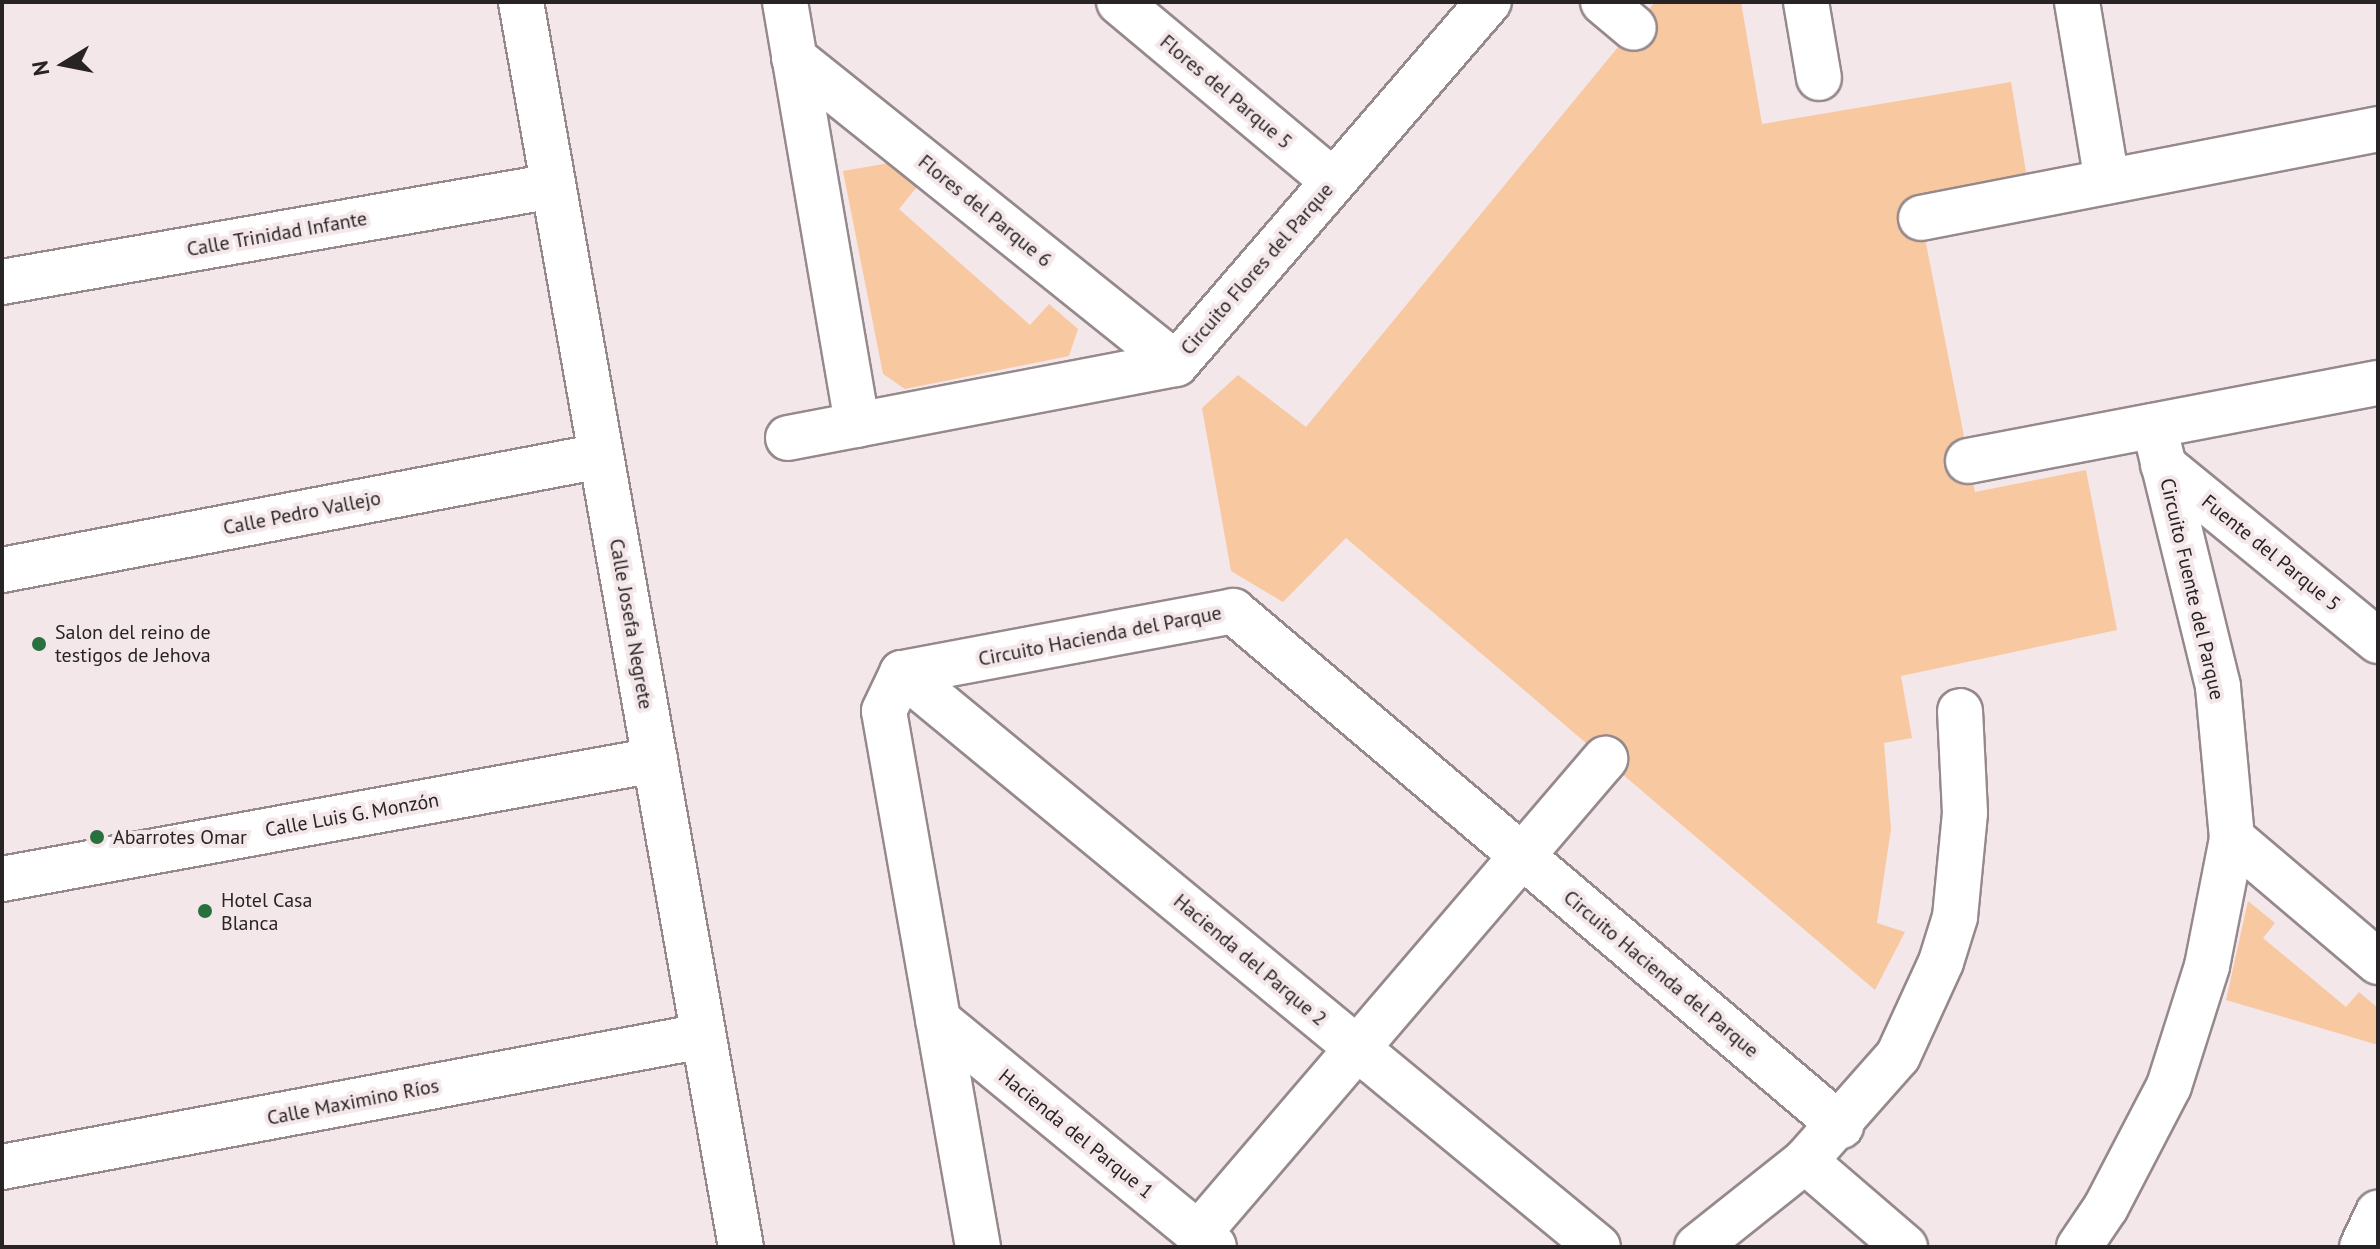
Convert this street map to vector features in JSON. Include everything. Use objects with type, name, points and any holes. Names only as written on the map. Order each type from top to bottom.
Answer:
[{"type":"street","name":"Calle Josefa Negrete","points":[[521,2],[741,1247]]},
{"type":"street","points":[[785,2],[857,425]]},
{"type":"street","name":"Flores del Parque 5","points":[[1119,2],[1333,181]]},
{"type":"street","name":"Circuito Flores del Parque","points":[[788,438],[1176,364],[1489,2]]},
{"type":"street","points":[[1806,2],[1819,78]]},
{"type":"street","points":[[2077,2],[2107,182]]},
{"type":"street","name":"Flores del Parque 6","points":[[794,58],[1176,364]]},
{"type":"street","points":[[1921,218],[2378,129]]},
{"type":"street","name":"Calle Trinidad Infante","points":[[2,282],[553,186]]},
{"type":"street","points":[[1968,461],[2159,445],[2378,383]]},
{"type":"street","name":"Fuente del Parque 5","points":[[2159,445],[2378,641]]},
{"type":"street","name":"Circuito Fuente del Parque","points":[[2079,1247],[2122,1180],[2169,1086],[2207,966],[2232,838],[2218,686],[2159,445]]},
{"type":"street","name":"Calle Pedro Vallejo","points":[[2,570],[601,456]]},
{"type":"street","name":"Circuito Hacienda del Parque","points":[[902,673],[1233,611],[1841,1126]]},
{"type":"street","points":[[902,673],[884,711],[978,1247]]},
{"type":"street","name":"Hacienda del Parque 2","points":[[902,673],[1598,1247]]},
{"type":"street","points":[[1697,1247],[1805,1161],[1841,1126],[1898,1056],[1941,962],[1955,917],[1965,786],[1960,711]]},
{"type":"street","points":[[1206,1241],[1359,1050],[1605,759]]},
{"type":"street","name":"Calle Luis G. Monzón","points":[[2,879],[655,760]]},
{"type":"street","points":[[2232,838],[2378,962]]},
{"type":"street","name":"Hacienda del Parque 1","points":[[938,1020],[1206,1241]]},
{"type":"street","name":"Calle Maximino Ríos","points":[[2,1167],[703,1036]]},
{"type":"street","points":[[1805,1161],[1905,1247]]},
{"type":"street","points":[[2362,1247],[2378,1213]]},
{"type":"shaded area","points":[[1655,2],[1741,2],[1762,124],[2011,82],[2028,184],[1921,218],[1975,492],[2086,470],[2117,630],[1901,676],[1912,738],[1884,743],[1891,829],[1877,923],[1905,932],[1875,990],[1346,538],[1283,602],[1231,571],[1202,408],[1238,375],[1306,427]]},
{"type":"shaded area","points":[[889,163],[917,187],[899,209],[1030,325],[1049,304],[1078,329],[1069,356],[905,389],[883,374],[843,171]]},
{"type":"shaded area","points":[[2248,901],[2275,923],[2263,938],[2346,1007],[2359,992],[2378,1008],[2378,1045],[2226,1000]]},
{"type":"place","name":"Salon del reino de testigos de Jehova","points":[[39,644]]},
{"type":"place","name":"Abarrotes Omar","points":[[97,837]]},
{"type":"place","name":"Hotel Casa Blanca","points":[[205,911]]}]
